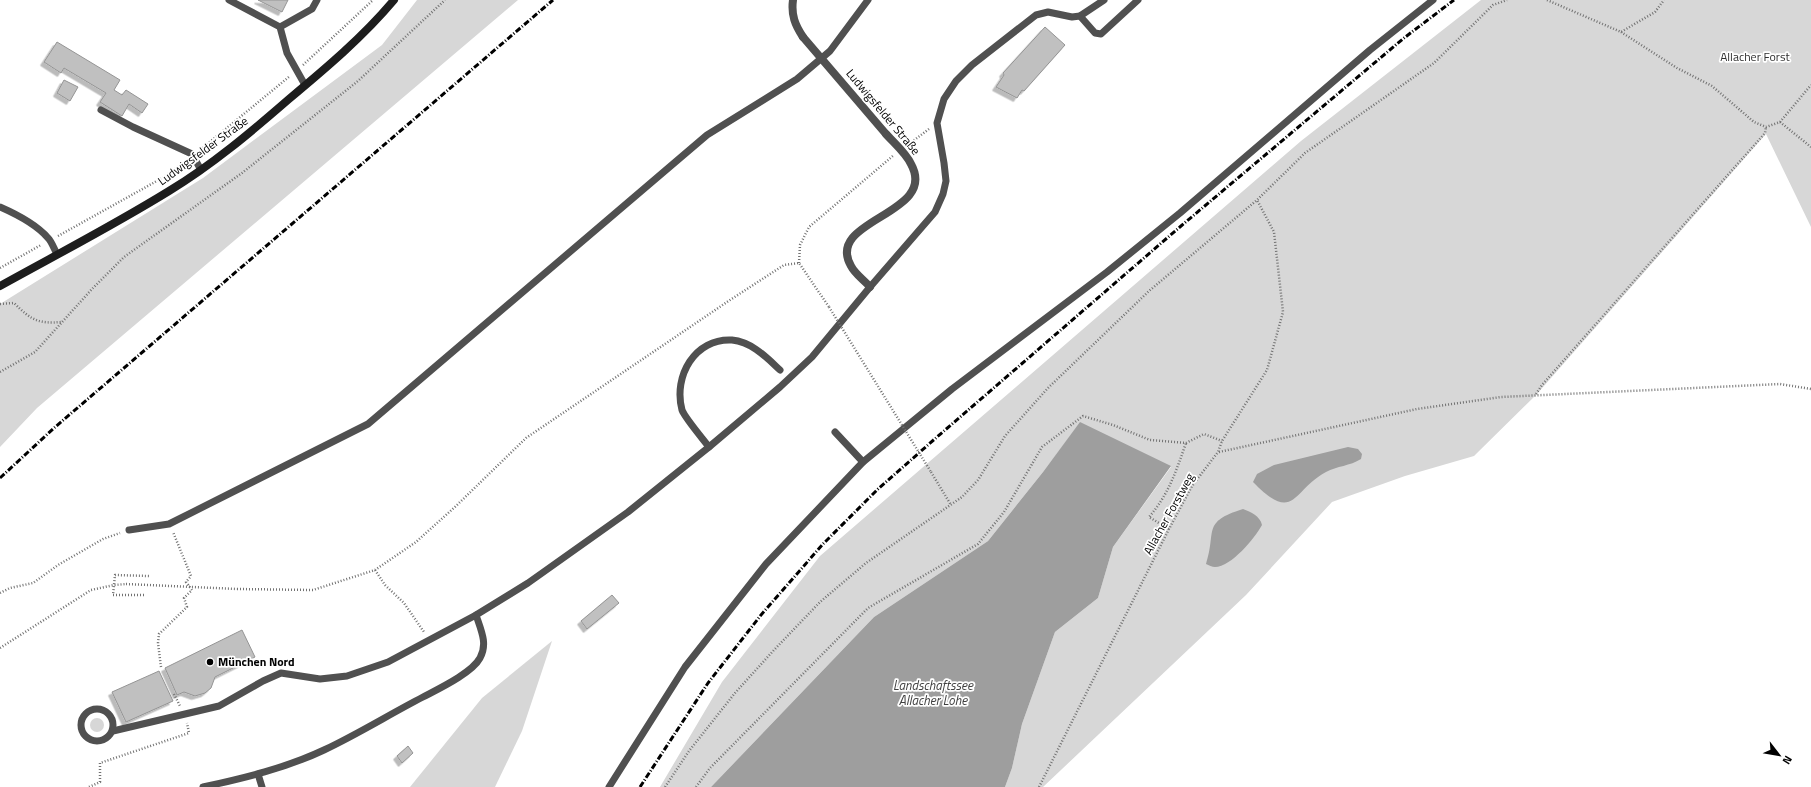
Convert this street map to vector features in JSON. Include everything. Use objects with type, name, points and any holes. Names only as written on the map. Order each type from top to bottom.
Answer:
[{"type":"street","name":"Ludwigsfelder Straße","points":[[0,286],[145,205],[201,170],[246,136],[341,55],[394,0]]},
{"type":"street","name":"Ludwigsfelder Straße","points":[[793,0],[792,11],[795,25],[803,37],[911,164],[915,180],[914,188],[909,196],[897,208],[859,230],[852,238],[848,247],[848,258],[851,267],[870,287]]},
{"type":"lane","points":[[230,0],[280,27],[287,53],[306,85]]},
{"type":"lane","points":[[280,27],[312,9],[317,0]]},
{"type":"lane","points":[[129,530],[169,524],[368,424],[707,135],[797,79],[820,60],[830,51],[868,0]]},
{"type":"lane","points":[[113,731],[113,720],[106,711],[95,709],[85,714],[82,718],[81,724],[83,734],[91,741],[101,742],[113,731],[219,706],[263,681],[281,673],[320,678],[347,676],[388,662],[476,615],[528,583],[628,512],[709,447],[812,357],[935,212],[943,194],[946,181],[936,123],[944,99],[956,81],[972,65],[1036,15],[1048,12],[1072,17],[1080,16],[1104,0]]},
{"type":"lane","points":[[1080,16],[1095,33],[1101,34],[1138,0]]},
{"type":"lane","points":[[609,787],[685,667],[766,564],[863,462],[952,389],[1107,272],[1180,214],[1370,50],[1433,0]]},
{"type":"lane","points":[[101,110],[133,127],[192,154],[201,170]]},
{"type":"lane","points":[[0,207],[15,214],[48,238],[57,254]]},
{"type":"lane","points":[[709,447],[682,411],[679,385],[684,368],[698,352],[714,341],[733,340],[762,352],[780,370]]},
{"type":"lane","points":[[835,432],[863,462]]},
{"type":"lane","points":[[203,787],[258,774],[323,750],[434,691],[467,671],[480,660],[485,649],[483,635],[476,615]]},
{"type":"lane","points":[[258,774],[262,787]]},
{"type":"path","points":[[0,372],[35,352],[92,289],[124,257],[242,172],[358,81],[446,0]]},
{"type":"path","points":[[665,787],[689,751],[735,693],[820,602],[866,563],[962,497],[978,480],[1005,436],[1048,388],[1149,291],[1257,200],[1306,153],[1434,63],[1493,5],[1507,0]]},
{"type":"path","points":[[1547,0],[1621,32],[1677,68],[1712,86],[1754,122],[1766,127],[1780,122],[1811,85]]},
{"type":"path","points":[[1621,32],[1655,12],[1664,0]]},
{"type":"path","points":[[1780,122],[1811,147]]},
{"type":"path","points":[[1536,395],[1542,385],[1765,133],[1766,127]]},
{"type":"path","points":[[909,144],[925,132]]},
{"type":"path","points":[[900,150],[809,227],[800,245],[798,263],[829,306],[951,505]]},
{"type":"path","name":"Allacher Forstweg","points":[[1039,787],[1192,486],[1218,452],[1222,442],[1267,370],[1283,312],[1274,232],[1257,200]]},
{"type":"path","points":[[0,648],[92,590],[114,585],[126,584],[237,589],[313,590],[375,570],[416,542],[456,506],[526,438],[637,362],[784,265],[798,263]]},
{"type":"path","points":[[0,304],[14,303],[25,315],[44,324],[62,322]]},
{"type":"path","points":[[1218,452],[1417,409],[1501,397],[1780,384],[1811,389]]},
{"type":"path","points":[[695,787],[710,768],[868,608],[978,544],[1004,512],[1042,447],[1083,416],[1113,425],[1150,440],[1186,443],[1204,434],[1222,442]]},
{"type":"path","points":[[1169,529],[1149,517],[1161,504],[1172,484],[1186,443]]},
{"type":"path","points":[[161,667],[158,643],[159,634],[187,607],[184,598],[192,590],[186,582],[191,576],[169,524]]},
{"type":"path","points":[[0,594],[10,588],[33,583],[58,565],[104,538],[129,530]]},
{"type":"path","points":[[375,570],[385,585],[404,603],[429,640]]},
{"type":"path","points":[[144,595],[113,595],[114,574],[149,576]]},
{"type":"path","points":[[89,787],[100,782],[100,763],[189,733],[185,715],[174,694]]},
{"type":"green space","points":[[417,0],[518,0],[37,408],[0,447],[0,304],[203,178],[382,45]]},
{"type":"green space","name":"Allacher Forst","points":[[1481,0],[1811,0],[1811,227],[1766,134],[1536,395],[1474,456],[1405,476],[1332,502],[1246,595],[1043,787],[1005,787],[1012,768],[1022,724],[1055,632],[1098,598],[1113,547],[1171,467],[1080,423],[988,541],[874,617],[711,787],[660,787],[722,682],[820,556],[1301,141]]},
{"type":"green space","points":[[552,641],[522,731],[495,787],[410,787],[482,698]]},
{"type":"green space","points":[[94,718],[100,718],[104,722],[104,728],[100,732],[94,732],[90,728],[90,722]]},
{"type":"water","name":"Landschaftssee Allacher Lohe","points":[[1080,422],[1171,466],[1113,547],[1098,598],[1055,632],[1022,724],[1012,768],[1005,787],[711,787],[874,617],[988,541],[1043,472]]},
{"type":"water","points":[[1348,447],[1358,449],[1362,454],[1361,459],[1326,472],[1315,479],[1292,500],[1286,502],[1277,501],[1267,495],[1253,482],[1257,474],[1274,465]]},
{"type":"water","points":[[1243,509],[1252,513],[1259,519],[1262,525],[1259,531],[1242,551],[1228,562],[1221,566],[1215,567],[1206,564],[1211,536],[1216,523],[1221,518]]},
{"type":"building","points":[[258,0],[288,0],[282,12]]},
{"type":"building","points":[[1045,27],[1065,45],[1024,91],[1022,90],[1017,98],[996,87],[1004,75],[1003,73]]},
{"type":"building","points":[[57,42],[120,80],[114,90],[122,95],[126,90],[148,104],[142,113],[129,104],[122,116],[100,102],[106,93],[64,68],[61,73],[44,62]]},
{"type":"building","points":[[64,80],[78,87],[70,101],[57,93]]},
{"type":"building","points":[[612,595],[619,603],[587,629],[581,621]]},
{"type":"building","name":"München Nord","points":[[242,630],[255,657],[215,677],[211,688],[205,693],[195,696],[184,692],[177,695],[165,668]]},
{"type":"building","points":[[159,671],[173,701],[126,722],[112,692]]},
{"type":"building","points":[[408,746],[413,753],[402,763],[397,756]]},
{"type":"railway","points":[[0,478],[54,428],[553,0]]},
{"type":"railway","points":[[640,787],[708,683],[761,615],[823,544],[878,489],[1181,226],[1404,38],[1454,0]]},
{"type":"place","name":"München Nord","points":[[210,662]]}]
